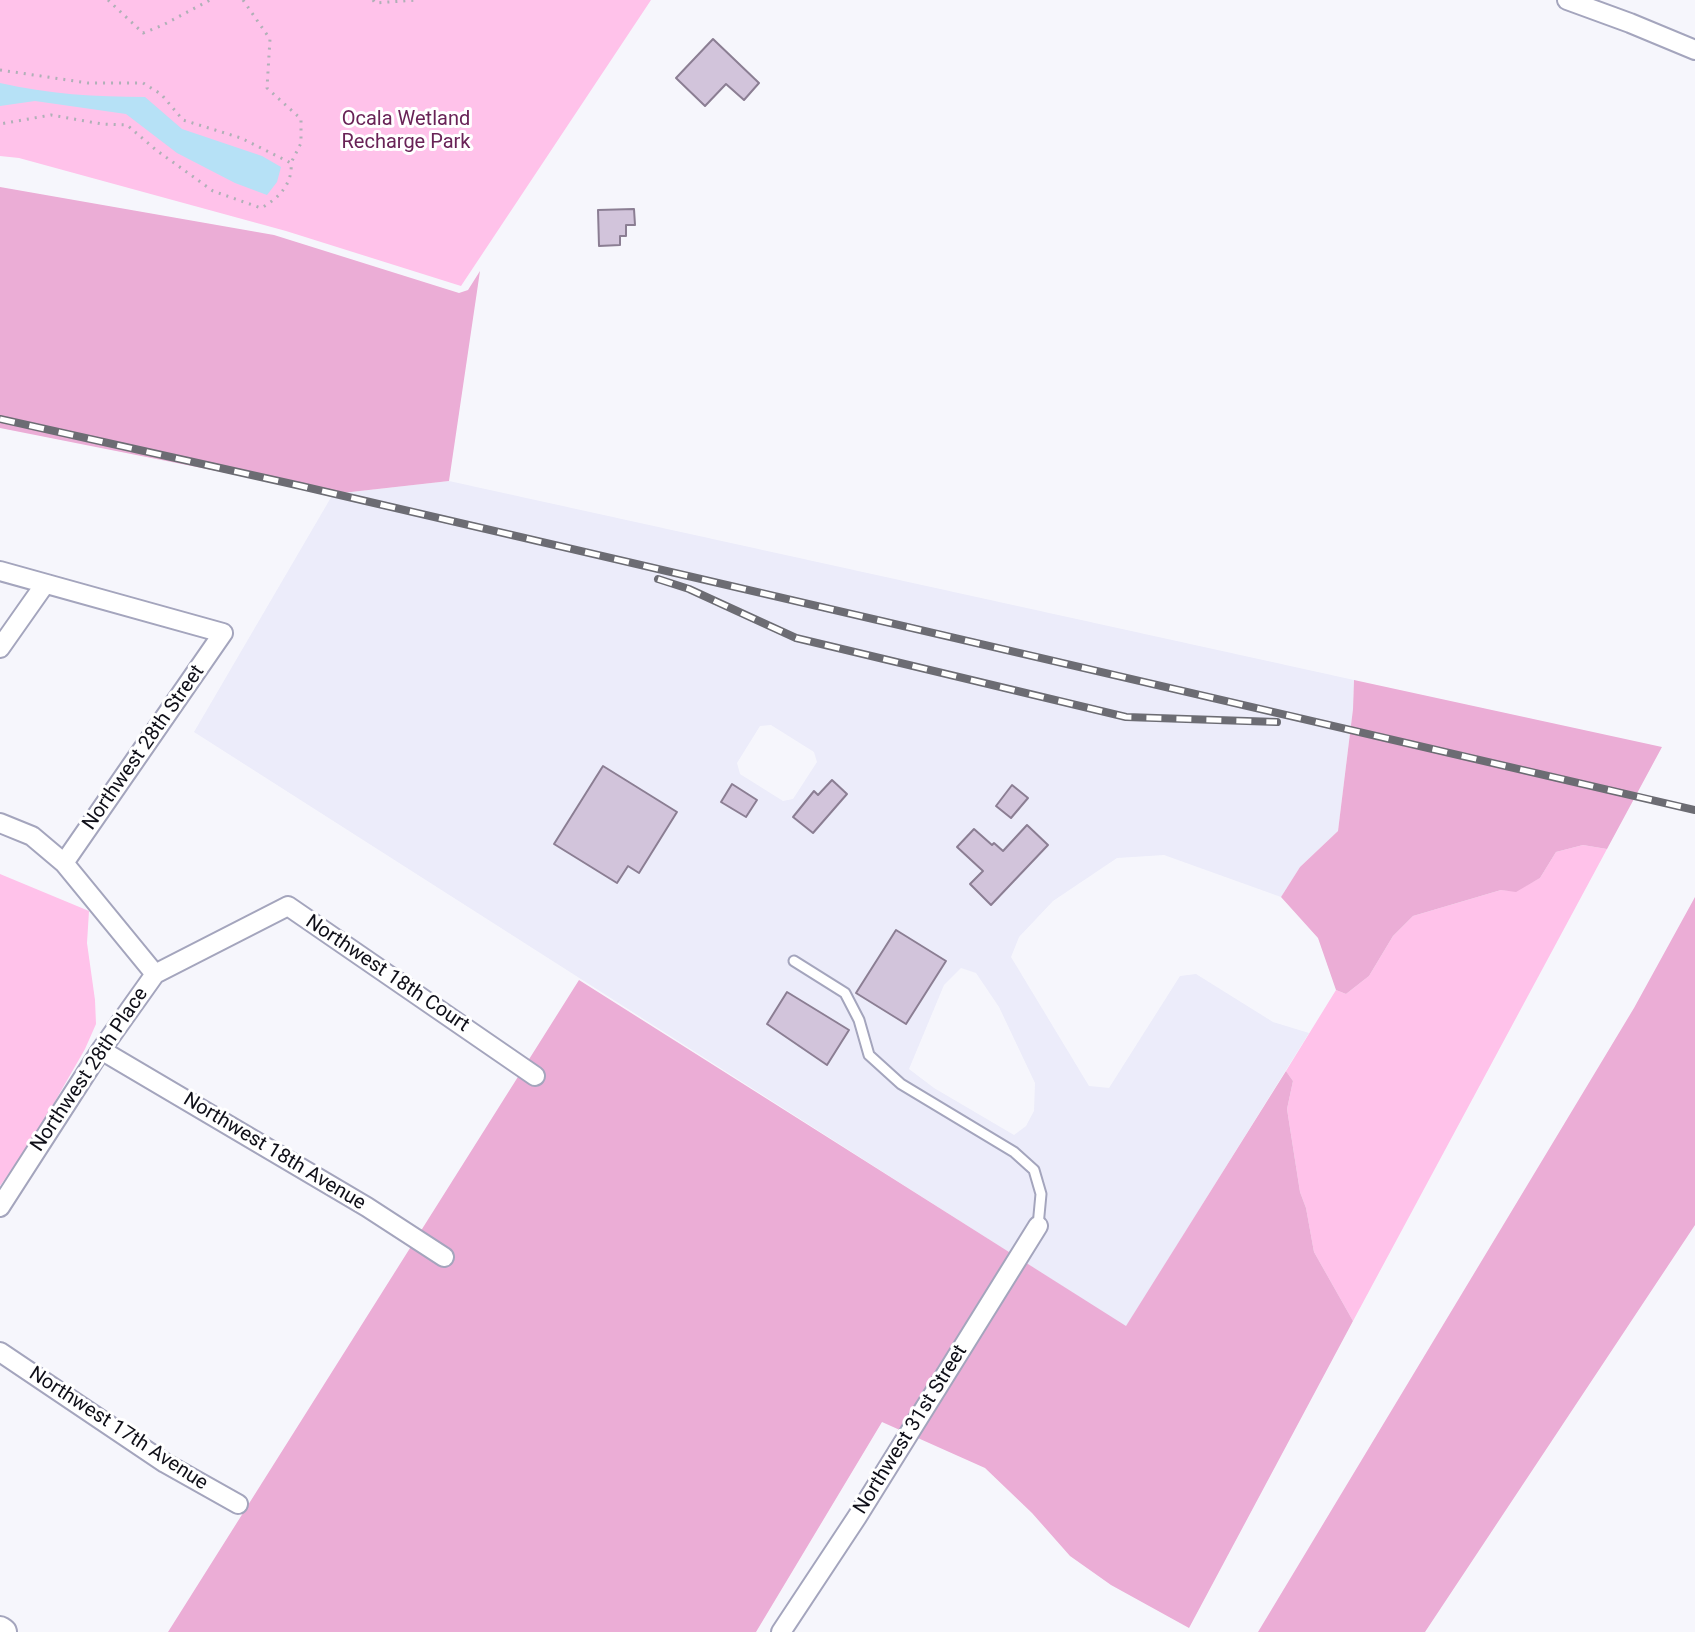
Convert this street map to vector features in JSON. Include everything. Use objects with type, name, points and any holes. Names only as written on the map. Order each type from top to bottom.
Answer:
[{"type":"street","points":[[1567,0],[1695,50]]},
{"type":"street","points":[[0,571],[45,584],[0,648]]},
{"type":"street","name":"Northwest 28th Street","points":[[45,584],[223,633],[64,863]]},
{"type":"street","points":[[0,823],[32,836],[64,863]]},
{"type":"street","name":"Northwest 28th Place","points":[[0,1207],[101,1050],[155,974],[64,863]]},
{"type":"street","name":"Northwest 18th Court","points":[[155,974],[288,906],[535,1076]]},
{"type":"street","name":"Northwest 18th Avenue","points":[[101,1050],[367,1207],[444,1257]]},
{"type":"street","name":"Northwest 31st Street","points":[[781,1632],[857,1517],[1038,1226]]},
{"type":"street","name":"Northwest 17th Avenue","points":[[0,1352],[165,1463],[238,1504]]},
{"type":"lane","points":[[794,961],[845,993],[859,1020],[869,1055],[901,1084],[1014,1152],[1034,1170],[1041,1194],[1038,1226]]},
{"type":"path","points":[[108,0],[143,33],[210,0]]},
{"type":"path","points":[[0,124],[51,115],[127,125],[213,191],[261,208],[278,199],[289,178],[291,163],[301,143],[301,119],[267,88],[270,39],[243,0]]},
{"type":"path","points":[[373,0],[375,3],[417,0]]},
{"type":"path","points":[[0,70],[88,83],[143,83],[161,94],[183,120],[241,138],[291,163]]},
{"type":"shaded area","points":[[0,187],[274,235],[459,293],[468,290],[480,271],[449,481],[333,494],[0,428]]},
{"type":"shaded area","points":[[449,481],[1354,680],[1338,831],[1300,867],[1281,897],[1164,855],[1117,858],[1053,901],[1019,937],[1011,957],[1089,1086],[1109,1088],[1180,976],[1196,974],[1273,1022],[1309,1033],[1126,1327],[194,732],[333,494]],"holes":[[[771,725],[814,752],[817,762],[793,799],[783,801],[740,774],[737,763],[760,726]],[[961,968],[976,973],[999,1007],[1035,1083],[1034,1111],[1026,1126],[1014,1135],[934,1088],[909,1069],[944,985]]]},
{"type":"shaded area","points":[[1354,680],[1662,747],[1607,849],[1583,845],[1556,852],[1540,878],[1516,892],[1501,890],[1413,916],[1393,936],[1369,976],[1346,994],[1336,990],[1318,938],[1281,897],[1300,867],[1338,831]]},
{"type":"shaded area","points":[[1695,897],[1695,1225],[1425,1632],[1258,1632],[1634,1008]]},
{"type":"shaded area","points":[[579,980],[1126,1326],[1286,1071],[1293,1081],[1287,1109],[1300,1192],[1314,1252],[1353,1321],[1189,1628],[1111,1585],[1070,1556],[1032,1513],[985,1468],[882,1422],[756,1632],[168,1632]]},
{"type":"green space","name":"Ocala Wetland Recharge Park","points":[[0,0],[651,0],[461,286],[286,231],[19,158],[0,156]]},
{"type":"green space","points":[[1583,845],[1607,849],[1353,1321],[1314,1252],[1300,1192],[1287,1109],[1293,1081],[1286,1071],[1336,990],[1346,994],[1369,976],[1393,936],[1413,916],[1501,890],[1516,891],[1540,878],[1556,852]]},
{"type":"green space","points":[[0,874],[89,911],[87,943],[96,1024],[34,1138],[0,1186]]},
{"type":"water","points":[[0,83],[72,94],[145,97],[182,129],[262,156],[281,167],[277,182],[267,195],[235,183],[177,153],[126,114],[35,101],[0,106]]},
{"type":"building","points":[[713,39],[759,83],[744,100],[726,84],[705,106],[676,78]]},
{"type":"building","points":[[634,209],[635,225],[626,225],[626,236],[620,236],[620,245],[599,246],[598,210]]},
{"type":"building","points":[[603,766],[677,812],[639,873],[628,866],[617,883],[554,844]]},
{"type":"building","points":[[832,780],[847,794],[813,833],[793,817],[814,791],[818,795]]},
{"type":"building","points":[[732,784],[757,800],[746,817],[721,802]]},
{"type":"building","points":[[1012,785],[1028,798],[1011,818],[996,806]]},
{"type":"building","points":[[1027,825],[1048,845],[991,905],[970,884],[983,871],[957,847],[974,829],[1003,851]]},
{"type":"building","points":[[896,930],[946,961],[906,1024],[856,993]]},
{"type":"building","points":[[787,992],[849,1030],[827,1065],[767,1024]]},
{"type":"railway","points":[[0,419],[1695,810]]},
{"type":"railway","points":[[658,579],[689,589],[796,638],[1126,717],[1277,722]]}]
